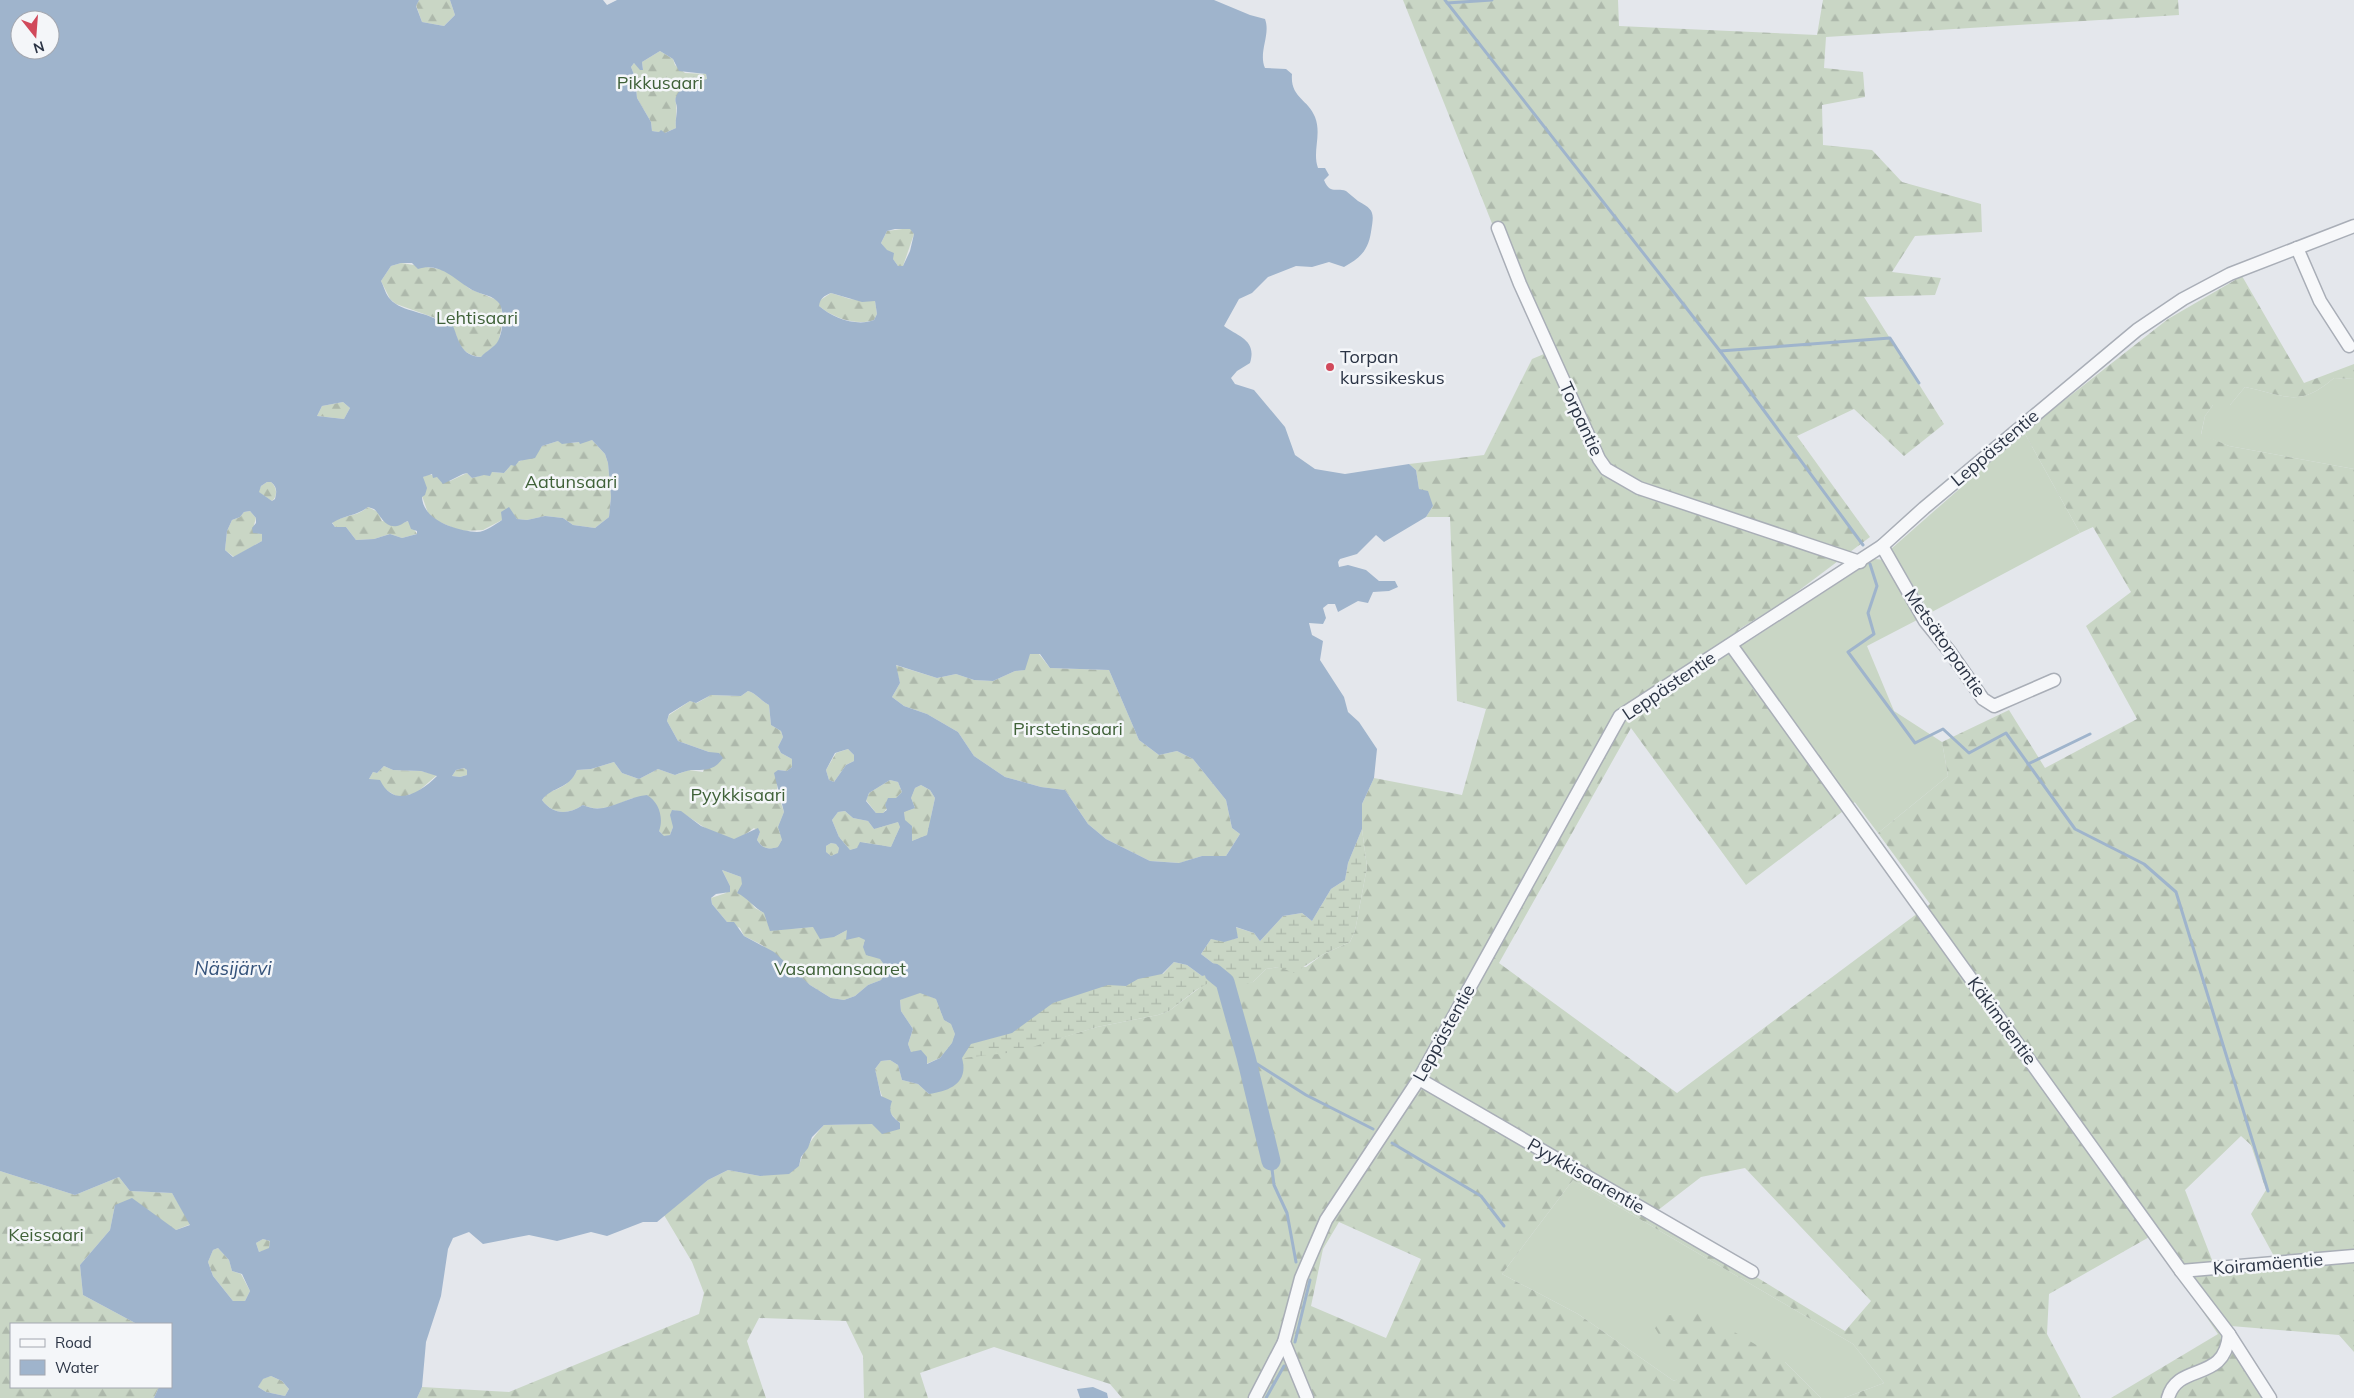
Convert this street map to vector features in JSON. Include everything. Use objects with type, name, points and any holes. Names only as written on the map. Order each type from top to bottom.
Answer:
[{"type":"street","name":"Leppästentie","points":[[1255,1398],[1284,1342],[1301,1278],[1326,1220],[1419,1079],[1620,716],[1882,546],[1932,501],[2137,330],[2183,299],[2230,274],[2354,226]]},
{"type":"street","name":"Torpantie","points":[[1498,228],[1520,284],[1598,459],[1606,469],[1639,488],[1860,562]]},
{"type":"street","points":[[2297,248],[2320,300],[2349,346]]},
{"type":"street","name":"Metsätorpantie","points":[[1882,546],[1925,621],[1950,652],[1983,699],[1994,706],[2054,680]]},
{"type":"street","name":"Käkimäentie","points":[[1732,644],[2181,1271],[2229,1334],[2270,1398]]},
{"type":"street","name":"Pyykkisaarentie","points":[[1419,1079],[1752,1272]]},
{"type":"street","name":"Koiramäentie","points":[[2181,1271],[2354,1256]]},
{"type":"street","points":[[2168,1398],[2169,1392],[2185,1377],[2220,1362],[2228,1349],[2229,1334]]},
{"type":"street","points":[[1284,1342],[1307,1398]]},
{"type":"green space","points":[[419,0],[450,0],[455,15],[444,26],[422,22],[416,5]]},
{"type":"green space","points":[[1403,0],[1618,0],[1619,26],[1817,35],[1823,0],[2178,0],[2179,15],[1826,37],[1824,68],[1863,72],[1865,97],[1822,105],[1823,145],[1872,150],[1902,182],[1981,204],[1982,232],[1915,236],[1892,272],[1941,278],[1935,295],[1864,297],[1944,424],[1904,456],[1854,409],[1797,436],[1870,537],[1785,601],[1738,630],[1746,643],[1746,658],[1855,802],[1746,885],[1631,728],[1499,963],[1677,1093],[1930,904],[1878,833],[1948,776],[1942,742],[2009,710],[2045,768],[2137,719],[2086,626],[2131,592],[2093,527],[2080,533],[2024,432],[2168,319],[2242,276],[2304,383],[2354,364],[2354,379],[2334,378],[2322,387],[2302,396],[2282,396],[2245,387],[2230,405],[2213,405],[2205,416],[2201,434],[2229,446],[2354,469],[2354,1352],[2339,1335],[2231,1326],[2275,1398],[2111,1398],[2218,1334],[2151,1236],[2049,1294],[2047,1334],[2081,1398],[1844,1398],[1884,1383],[1853,1344],[1573,1180],[1502,1274],[1578,1314],[1674,1381],[1683,1375],[1649,1318],[1699,1311],[1785,1362],[1821,1398],[1122,1398],[1110,1384],[994,1347],[920,1373],[928,1398],[864,1398],[863,1356],[846,1321],[759,1318],[747,1341],[766,1398],[417,1398],[422,1387],[509,1392],[699,1314],[704,1293],[692,1262],[664,1215],[708,1180],[728,1170],[760,1176],[799,1166],[809,1144],[824,1125],[900,1123],[890,1112],[880,1091],[875,1069],[881,1061],[890,1060],[898,1065],[902,1080],[918,1084],[929,1094],[962,1058],[1158,1015],[1169,1011],[1206,983],[1212,981],[1230,984],[1253,982],[1266,969],[1306,967],[1322,955],[1350,942],[1355,931],[1367,867],[1362,829],[1362,804],[1374,778],[1462,795],[1486,709],[1457,701],[1450,517],[1426,517],[1433,506],[1419,489],[1416,470],[1409,464],[1484,455],[1532,359],[1544,354]],"holes":[[[2241,1136],[2251,1145],[2266,1190],[2251,1214],[2275,1258],[2214,1265],[2185,1190]],[[1745,1168],[1871,1301],[1845,1331],[1653,1214],[1701,1177]],[[1339,1222],[1421,1259],[1386,1338],[1311,1306],[1323,1249]]]},
{"type":"green space","name":"Pikkusaari","points":[[660,51],[673,59],[675,65],[685,73],[706,74],[707,80],[700,81],[675,99],[676,128],[665,133],[652,131],[651,122],[637,98],[635,77],[631,67],[634,63],[643,70],[642,62]]},
{"type":"green space","points":[[910,228],[914,234],[903,266],[898,266],[881,243],[887,231]]},
{"type":"green space","name":"Lehtisaari","points":[[401,263],[446,270],[470,289],[497,300],[501,305],[503,319],[498,343],[481,357],[471,355],[461,347],[456,334],[438,319],[396,304],[390,299],[381,281],[391,266]]},
{"type":"green space","points":[[831,293],[850,299],[875,301],[877,314],[874,320],[860,322],[845,320],[831,314],[819,306],[819,301]]},
{"type":"green space","points":[[2334,378],[2354,379],[2354,469],[2229,446],[2201,435],[2205,416],[2213,405],[2230,405],[2245,387],[2282,396],[2302,396],[2322,387]]},
{"type":"green space","points":[[343,402],[350,408],[344,419],[317,416],[322,406]]},
{"type":"green space","points":[[2024,432],[2080,533],[1930,613],[1891,549]]},
{"type":"green space","name":"Aatunsaari","points":[[592,440],[605,454],[608,463],[611,497],[609,517],[595,528],[573,525],[563,518],[545,516],[527,520],[517,519],[511,512],[502,520],[483,530],[461,531],[437,521],[428,513],[422,496],[425,494],[423,477],[429,474],[450,481],[467,473],[472,478],[492,472],[504,473],[511,465],[536,454],[542,446],[558,441],[572,443]]},
{"type":"green space","points":[[271,482],[276,489],[275,497],[272,501],[258,492],[261,486]]},
{"type":"green space","points":[[368,507],[378,512],[382,521],[402,523],[409,521],[417,534],[402,538],[390,534],[374,539],[356,540],[346,527],[335,527],[332,522],[359,513]]},
{"type":"green space","points":[[250,511],[256,518],[254,525],[262,534],[262,541],[234,557],[225,550],[227,531],[232,520],[240,517],[244,512]]},
{"type":"green space","points":[[1875,559],[1885,560],[1919,619],[1867,646],[1894,711],[1942,742],[1948,776],[1878,833],[1746,658],[1746,643]]},
{"type":"green space","name":"Pirstetinsaari","points":[[1029,654],[1039,654],[1050,668],[1109,670],[1139,740],[1159,755],[1177,751],[1193,759],[1226,800],[1232,828],[1240,834],[1226,856],[1202,856],[1180,863],[1150,861],[1106,839],[1088,824],[1065,790],[1041,787],[1005,777],[974,756],[958,732],[927,714],[904,706],[892,697],[900,683],[895,665],[937,678],[956,674],[974,680],[993,681],[1015,671],[1024,670]]},
{"type":"green space","name":"Pyykkisaari","points":[[748,691],[754,693],[769,705],[771,725],[781,731],[783,737],[778,747],[781,753],[792,759],[792,767],[787,771],[778,770],[777,792],[784,812],[778,827],[782,840],[778,847],[769,848],[761,845],[757,840],[760,832],[754,828],[741,837],[733,839],[724,838],[680,812],[672,810],[673,827],[670,835],[664,837],[633,798],[608,807],[596,808],[583,805],[566,812],[551,809],[542,800],[548,792],[561,787],[569,781],[577,770],[591,769],[614,762],[622,773],[639,779],[658,769],[675,775],[689,770],[703,772],[709,752],[678,741],[667,721],[669,715],[690,701],[697,703],[711,695],[741,696]]},
{"type":"green space","points":[[848,749],[854,755],[854,761],[846,765],[834,782],[829,780],[826,770],[836,753]]},
{"type":"green space","points":[[384,766],[393,770],[421,771],[437,775],[414,795],[396,796],[369,779],[373,772],[377,773]]},
{"type":"green space","points":[[464,768],[467,770],[467,775],[460,777],[452,776],[456,770]]},
{"type":"green space","points":[[890,780],[898,782],[902,792],[883,813],[876,813],[866,800],[869,793]]},
{"type":"green space","points":[[921,785],[930,790],[935,798],[927,835],[912,841],[904,812],[915,808],[911,798],[915,788]]},
{"type":"green space","points":[[915,788],[911,798],[915,808],[904,812],[905,820],[912,826],[912,841],[927,835],[930,817],[1163,974],[1174,962],[1187,965],[1202,976],[1214,964],[1201,954],[1211,939],[1224,941],[1238,938],[1235,927],[1254,933],[1260,941],[1283,916],[1302,913],[1312,921],[1331,889],[1345,880],[1348,863],[1362,829],[1367,867],[1355,931],[1350,942],[1322,955],[1294,973],[1279,967],[1266,969],[1253,982],[1243,985],[1212,981],[1196,990],[1169,1011],[1158,1015],[1097,1027],[1016,1052],[963,1058],[964,1064],[960,1078],[945,1092],[949,1079],[943,1054],[952,1043],[955,1034],[951,1024],[944,1020],[936,999],[920,992],[900,1000],[881,980],[888,969],[880,959],[866,955],[863,947],[865,940],[860,937],[846,940],[846,930],[834,937],[820,939],[813,927],[770,931],[764,913],[737,893],[742,884],[741,877],[761,846],[769,849],[778,847],[782,840],[778,827],[784,812],[826,846],[826,852],[831,856],[838,852],[839,848],[836,844],[839,837],[850,850],[857,848],[860,842],[891,847],[900,827],[898,822],[874,829],[876,813],[883,813],[887,810],[885,805],[888,798],[896,798],[902,792]]},
{"type":"green space","points":[[845,811],[853,818],[868,821],[874,829],[898,822],[900,827],[891,847],[861,842],[857,848],[850,850],[839,837],[832,820],[838,812]]},
{"type":"green space","points":[[831,843],[836,844],[839,848],[838,853],[831,856],[826,852],[826,846]]},
{"type":"green space","name":"Vasamansaaret","points":[[722,870],[741,877],[746,897],[755,908],[793,929],[813,927],[834,937],[847,930],[847,935],[859,936],[865,940],[863,947],[880,959],[888,969],[881,980],[868,985],[855,996],[844,1000],[831,998],[810,985],[762,945],[744,936],[740,928],[727,922],[712,904],[711,898],[726,893],[730,886]]},
{"type":"green space","points":[[920,992],[936,999],[944,1020],[951,1024],[955,1034],[952,1043],[940,1058],[926,1064],[911,1052],[908,1044],[913,1029],[901,1011],[900,1000]]},
{"type":"green space","name":"Keissaari","points":[[0,1171],[75,1195],[119,1177],[130,1191],[172,1193],[191,1224],[176,1230],[115,1205],[110,1230],[80,1265],[83,1295],[135,1323],[10,1323],[10,1388],[159,1388],[154,1398],[0,1398]]},
{"type":"green space","points":[[1573,1180],[1853,1344],[1884,1383],[1844,1398],[1821,1398],[1785,1362],[1684,1376],[1674,1381],[1578,1314],[1502,1274]]},
{"type":"green space","points":[[263,1239],[270,1241],[269,1249],[259,1252],[256,1243]]},
{"type":"green space","points":[[218,1248],[229,1260],[232,1271],[241,1274],[250,1291],[245,1301],[233,1301],[213,1276],[208,1262],[213,1250]]},
{"type":"green space","points":[[271,1376],[282,1381],[289,1389],[285,1396],[266,1392],[258,1387],[262,1379]]},
{"type":"water","name":"Näsijärvi","points":[[0,0],[419,0],[416,6],[422,22],[444,26],[455,15],[450,0],[603,0],[607,5],[617,0],[1214,0],[1265,19],[1267,31],[1263,62],[1265,68],[1286,69],[1292,74],[1294,88],[1312,111],[1318,130],[1316,162],[1318,168],[1325,168],[1329,175],[1324,180],[1326,185],[1334,190],[1346,191],[1368,207],[1372,213],[1373,220],[1368,244],[1359,257],[1350,264],[1344,267],[1329,262],[1312,267],[1296,266],[1268,277],[1252,293],[1239,299],[1224,326],[1241,336],[1249,344],[1252,355],[1250,363],[1237,371],[1231,378],[1235,384],[1254,390],[1285,427],[1295,455],[1315,469],[1345,474],[1409,464],[1416,470],[1419,489],[1428,491],[1433,506],[1426,517],[1384,542],[1376,535],[1357,554],[1340,559],[1338,562],[1339,567],[1348,565],[1366,570],[1379,581],[1395,581],[1398,587],[1389,591],[1373,592],[1368,603],[1358,601],[1338,612],[1335,604],[1328,604],[1323,608],[1326,618],[1323,624],[1309,623],[1312,635],[1323,641],[1320,660],[1344,697],[1348,712],[1359,722],[1377,749],[1374,778],[1362,804],[1362,829],[1348,863],[1345,880],[1331,889],[1312,921],[1302,913],[1283,916],[1260,941],[1254,933],[1236,927],[1238,938],[1224,942],[1211,939],[1201,954],[1214,964],[1214,973],[1202,976],[1187,965],[1174,962],[1162,974],[1138,979],[1126,986],[1108,985],[1053,1003],[1012,1033],[971,1044],[962,1058],[963,1074],[960,1080],[944,1091],[929,1094],[918,1084],[902,1080],[898,1065],[890,1060],[881,1061],[875,1069],[881,1096],[892,1101],[891,1114],[900,1123],[900,1129],[882,1134],[872,1124],[824,1125],[812,1137],[808,1148],[801,1157],[799,1166],[789,1174],[760,1176],[728,1170],[708,1180],[657,1222],[643,1222],[607,1236],[591,1232],[557,1241],[529,1235],[483,1244],[469,1232],[453,1238],[448,1249],[441,1296],[426,1342],[422,1387],[417,1398],[154,1398],[159,1388],[172,1388],[172,1323],[135,1323],[83,1295],[80,1265],[110,1230],[115,1205],[132,1198],[176,1230],[190,1225],[172,1193],[130,1191],[119,1177],[75,1195],[0,1171]],"holes":[[[660,51],[673,59],[679,71],[706,74],[707,79],[689,85],[678,93],[675,100],[677,108],[676,128],[665,133],[661,130],[659,132],[652,131],[651,122],[637,98],[635,77],[631,67],[634,63],[640,70],[643,70],[642,62]],[[910,229],[914,234],[910,251],[903,266],[898,266],[893,259],[894,253],[887,250],[881,243],[887,231]],[[401,263],[412,263],[418,269],[426,267],[439,269],[472,290],[497,301],[503,314],[498,341],[481,357],[474,356],[462,347],[453,326],[444,325],[438,320],[395,304],[381,281],[391,266]],[[831,293],[862,302],[875,301],[877,314],[874,320],[853,322],[831,314],[819,306],[820,301]],[[343,402],[350,408],[344,419],[317,416],[322,406]],[[592,440],[605,454],[608,463],[611,497],[609,517],[595,528],[573,525],[563,518],[545,516],[527,520],[517,519],[509,507],[501,512],[502,520],[494,526],[480,532],[469,531],[443,523],[428,512],[424,505],[422,497],[425,495],[427,488],[423,477],[432,474],[433,478],[437,477],[443,484],[467,473],[472,478],[484,475],[490,476],[492,472],[504,473],[511,465],[515,466],[519,461],[535,458],[542,446],[558,441],[562,444],[579,442],[580,444]],[[271,482],[276,489],[275,499],[272,501],[259,492],[261,486]],[[368,507],[374,509],[389,525],[398,526],[408,521],[411,529],[417,531],[417,534],[402,538],[390,534],[374,539],[356,540],[346,527],[335,527],[332,523]],[[250,511],[256,518],[256,523],[252,528],[253,533],[262,534],[262,541],[233,557],[225,550],[227,531],[232,520],[240,517],[244,512]],[[1030,654],[1040,654],[1050,668],[1109,670],[1139,740],[1159,755],[1177,751],[1193,759],[1226,800],[1232,828],[1240,834],[1226,856],[1202,856],[1179,863],[1150,861],[1106,839],[1088,824],[1065,790],[1041,787],[1005,777],[974,756],[958,732],[927,714],[904,706],[892,697],[900,683],[896,665],[937,678],[956,674],[974,680],[993,681],[1015,671],[1025,670]],[[748,691],[754,693],[769,705],[771,725],[781,731],[783,737],[778,747],[781,753],[792,759],[792,767],[787,771],[778,770],[774,773],[784,812],[778,827],[782,840],[778,847],[769,848],[761,845],[757,840],[760,832],[758,828],[734,839],[701,826],[681,811],[672,810],[670,815],[673,827],[670,835],[664,836],[659,831],[661,816],[657,806],[647,795],[607,807],[591,808],[583,805],[566,812],[551,809],[542,800],[551,792],[570,781],[577,770],[591,769],[614,762],[622,773],[639,779],[658,769],[675,775],[685,771],[713,768],[723,758],[719,753],[709,752],[678,741],[667,721],[669,714],[690,701],[696,703],[711,695],[741,696]],[[848,749],[854,755],[854,761],[846,765],[834,782],[829,780],[826,770],[835,753]],[[384,766],[393,770],[421,771],[437,776],[423,788],[400,796],[392,794],[380,780],[369,779],[373,772],[377,773]],[[464,768],[467,770],[467,775],[460,777],[452,776],[456,770]],[[890,780],[898,782],[902,792],[896,798],[888,798],[885,805],[887,810],[883,813],[876,813],[866,801],[869,793]],[[921,785],[930,790],[935,798],[927,835],[912,841],[912,826],[905,820],[904,812],[915,808],[911,798],[915,788]],[[845,811],[853,818],[868,821],[874,829],[898,822],[900,827],[891,847],[860,842],[857,848],[850,850],[839,837],[832,820],[838,812]],[[831,843],[836,844],[839,848],[838,853],[831,856],[826,852],[826,846]],[[722,870],[741,877],[742,884],[737,893],[764,913],[770,931],[813,927],[820,939],[834,937],[847,930],[846,940],[859,937],[865,940],[863,947],[866,955],[880,959],[888,970],[881,980],[868,985],[855,996],[844,1000],[831,998],[810,985],[774,952],[744,936],[734,922],[727,922],[712,904],[711,898],[716,894],[730,892],[730,886]],[[920,993],[936,999],[944,1020],[951,1024],[955,1034],[952,1043],[940,1058],[927,1064],[927,1057],[921,1050],[911,1052],[908,1044],[913,1029],[901,1011],[900,1000]],[[263,1239],[270,1241],[269,1248],[259,1252],[256,1243]],[[218,1248],[229,1260],[232,1271],[242,1274],[250,1291],[245,1301],[233,1301],[213,1276],[208,1262],[213,1250]],[[271,1376],[282,1381],[289,1389],[285,1396],[266,1392],[258,1387],[263,1379]]]},
{"type":"water","points":[[1093,1387],[1107,1393],[1108,1398],[1080,1398],[1077,1389]]},
{"type":"waterway","points":[[1445,0],[1720,351],[1863,545]]},
{"type":"waterway","points":[[1447,3],[1492,0]]},
{"type":"waterway","points":[[1720,351],[1890,338],[1919,383]]},
{"type":"waterway","points":[[1870,564],[1877,586],[1868,613],[1874,634],[1848,652],[1915,743],[1943,729],[1969,753],[2006,733],[2075,829],[2144,864],[2176,892],[2268,1191]]},
{"type":"waterway","points":[[2028,764],[2090,734]]},
{"type":"waterway","points":[[1214,973],[1225,982],[1246,1057],[1271,1161]]},
{"type":"waterway","points":[[1246,1057],[1306,1095],[1373,1129]]},
{"type":"waterway","points":[[1392,1143],[1481,1196],[1504,1226]]},
{"type":"waterway","points":[[1271,1161],[1274,1185],[1287,1213],[1296,1262]]},
{"type":"waterway","points":[[1295,1342],[1310,1280]]},
{"type":"waterway","points":[[1266,1398],[1284,1366]]},
{"type":"place","name":"Torpan kurssikeskus","points":[[1330,367]]}]
